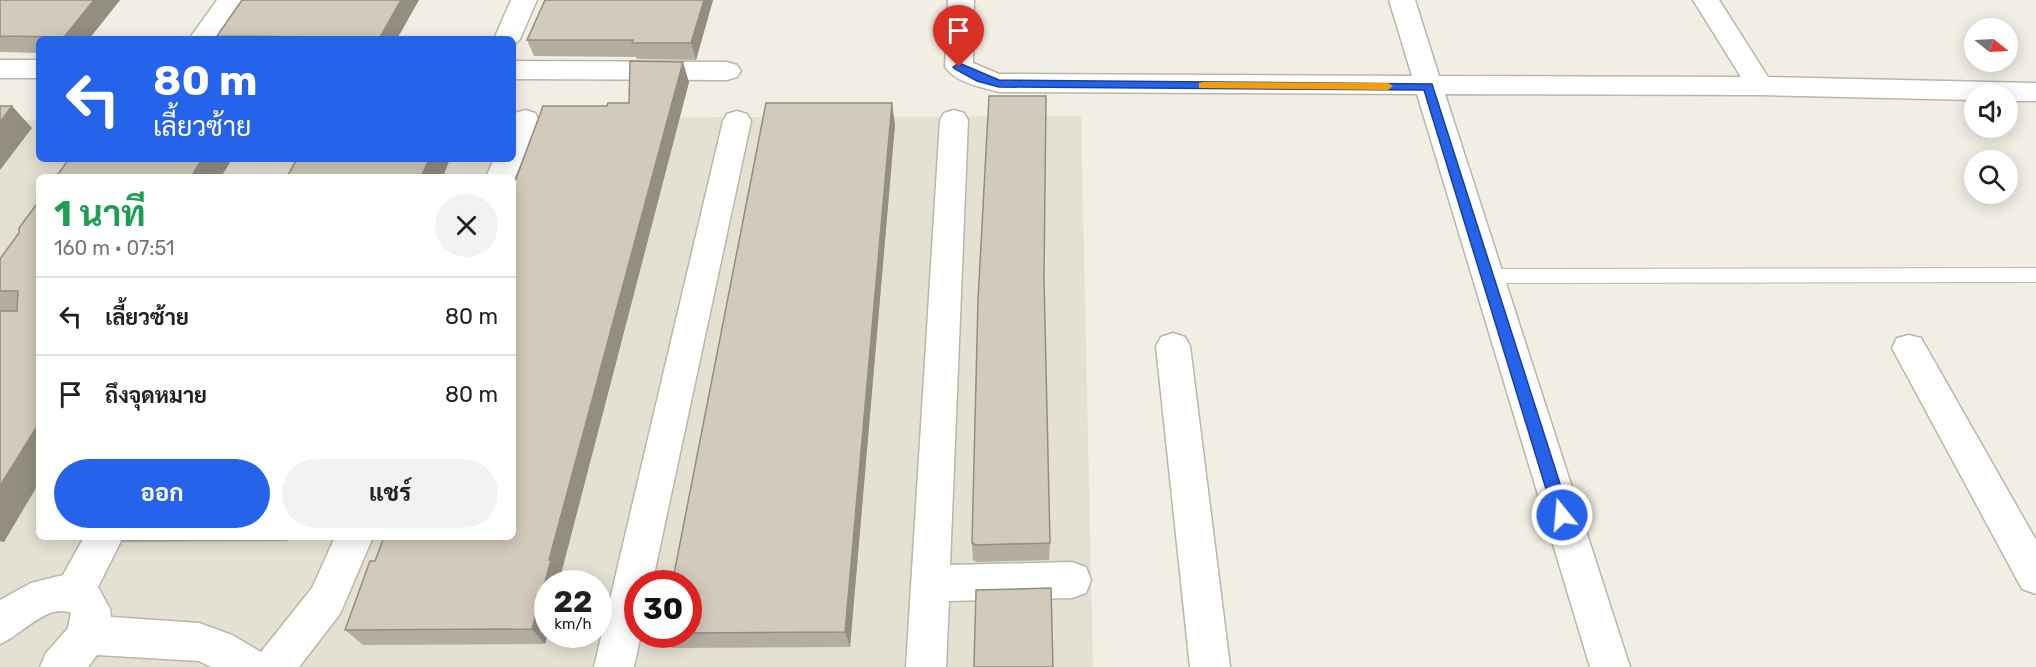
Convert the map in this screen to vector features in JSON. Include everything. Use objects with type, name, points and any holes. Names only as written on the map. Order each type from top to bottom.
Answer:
[{"type":"street","points":[[204,36],[230,0]]},
{"type":"street","points":[[508,36],[524,0]]},
{"type":"street","points":[[961,0],[959,67],[999,84],[1428,87],[1760,86],[2036,92]]},
{"type":"street","points":[[1402,0],[1610,667]]},
{"type":"street","points":[[1706,0],[1760,86]]},
{"type":"street","points":[[0,69],[36,69]]},
{"type":"street","points":[[516,70],[727,71]]},
{"type":"street","points":[[516,142],[525,120]]},
{"type":"street","points":[[926,667],[954,120]]},
{"type":"street","points":[[614,667],[737,121]]},
{"type":"street","points":[[1173,346],[1210,667]]},
{"type":"street","points":[[1909,348],[2036,576]]},
{"type":"street","points":[[73,595],[102,540]]},
{"type":"street","points":[[274,667],[326,601],[353,540]]},
{"type":"street","points":[[930,584],[1072,580]]},
{"type":"street","points":[[1,626],[18,609],[38,598],[58,593],[77,595],[89,606],[92,622],[87,635],[67,662],[60,667]]},
{"type":"street","points":[[87,635],[199,642],[218,649],[248,667]]},
{"type":"lane","points":[[1487,276],[2036,275]]},
{"type":"shaded area","points":[[1081,116],[1093,667],[0,667],[0,120],[36,120],[36,162],[516,162],[516,118]]},
{"type":"building","points":[[0,0],[94,0],[65,36],[0,36]]},
{"type":"building","points":[[242,0],[401,0],[381,36],[217,36]]},
{"type":"building","points":[[545,0],[704,0],[691,43],[632,43],[633,40],[527,40]]},
{"type":"building","points":[[630,61],[683,62],[549,560],[551,560],[548,570],[534,570],[532,629],[345,630],[370,561],[375,561],[383,540],[516,540],[516,179],[543,106],[607,106],[608,103],[629,103]]},
{"type":"building","points":[[989,96],[1046,96],[1044,279],[1050,543],[976,545],[972,543],[978,300]]},
{"type":"building","points":[[766,103],[892,103],[845,632],[702,633],[702,570],[675,570]]},
{"type":"building","points":[[0,106],[12,106],[0,122]]},
{"type":"building","points":[[67,162],[200,162],[193,174],[58,174]]},
{"type":"building","points":[[295,162],[428,162],[422,174],[289,174]]},
{"type":"building","points":[[36,205],[36,428],[0,486],[0,311],[17,311],[18,291],[0,291],[0,259],[19,233],[19,228]]},
{"type":"building","points":[[1051,588],[1053,667],[974,667],[976,590]]},
{"type":"slow traffic","points":[[1203,85],[1388,86]]},
{"type":"route","points":[[959,67],[999,84],[1428,87],[1562,515]]}]
